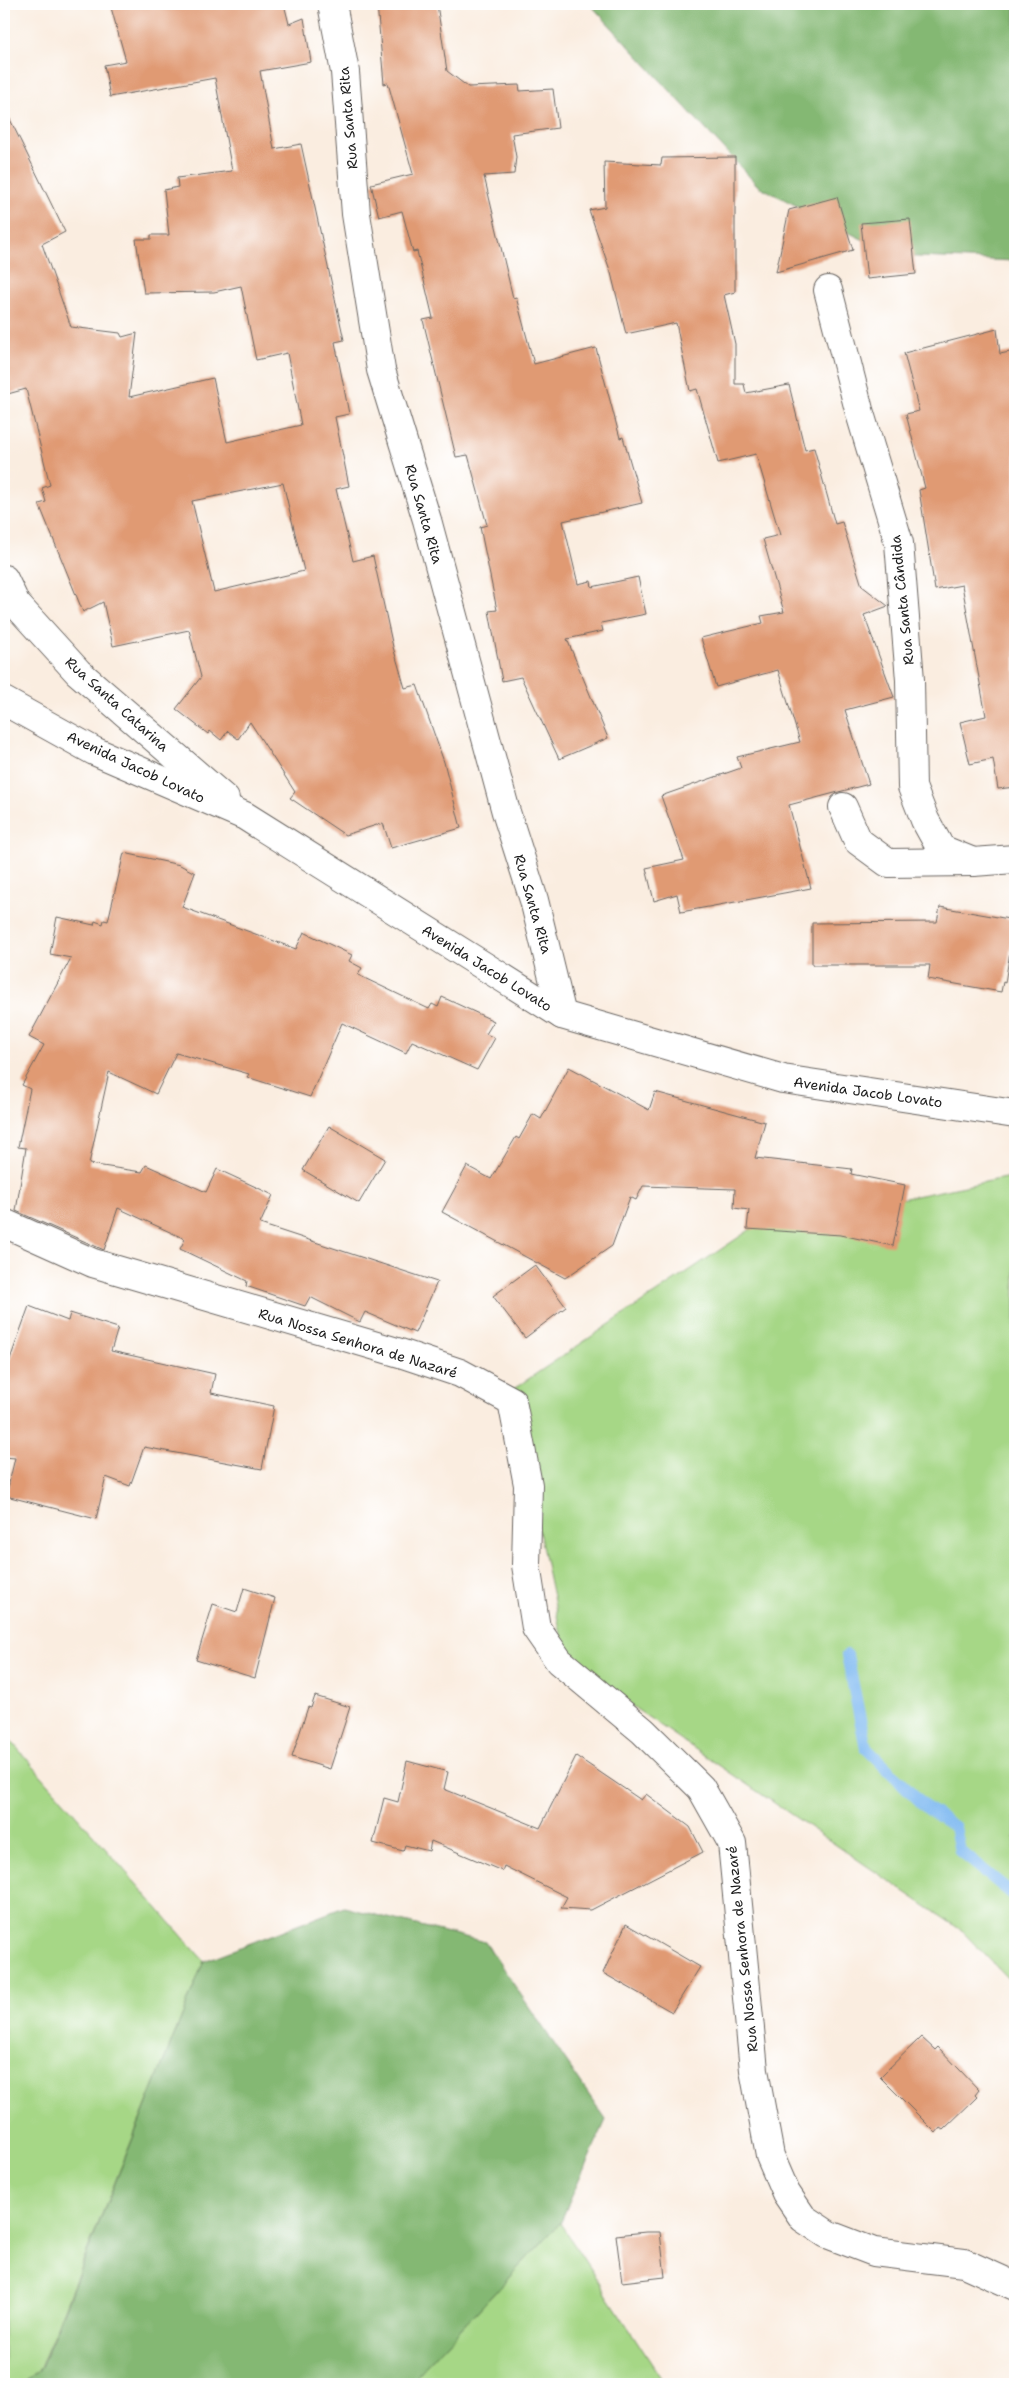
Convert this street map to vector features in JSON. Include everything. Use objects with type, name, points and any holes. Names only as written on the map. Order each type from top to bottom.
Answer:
[{"type":"street","name":"Rua Santa Rita","points":[[332,4],[345,72],[356,214],[381,370],[427,520],[506,812],[534,900],[562,1015]]},
{"type":"street","name":"Rua Santa Cândida","points":[[828,290],[859,410],[899,543],[910,680],[912,787],[925,820],[941,849],[972,862]]},
{"type":"street","name":"Rua Santa Catarina","points":[[4,579],[16,604],[78,672],[245,816]]},
{"type":"street","name":"Avenida Jacob Lovato","points":[[4,701],[94,751],[245,816],[562,1015],[783,1079],[1015,1114]]},
{"type":"street","points":[[843,807],[858,841],[888,863],[972,862],[1015,859]]},
{"type":"street","name":"Rua Nossa Senhora de Nazaré","points":[[4,1224],[93,1263],[400,1352],[460,1373],[512,1401],[528,1485],[526,1566],[536,1628],[559,1661],[644,1731],[701,1788],[732,1843],[754,2070],[770,2156],[786,2194],[803,2218],[827,2234],[874,2252],[964,2263],[1015,2286]]},
{"type":"green space","points":[[590,4],[1015,4],[1015,261],[895,256],[758,186]]},
{"type":"green space","points":[[1015,1176],[1015,1986],[961,1930],[567,1662],[509,1392],[751,1229]]},
{"type":"green space","points":[[4,1733],[204,1961],[40,2368],[23,2384],[4,2384]]},
{"type":"green space","points":[[344,1907],[485,1942],[606,2120],[560,2223],[409,2384],[23,2384],[41,2368],[204,1961]]},
{"type":"green space","points":[[560,2223],[665,2384],[409,2384]]},
{"type":"building","points":[[110,4],[284,4],[289,24],[304,18],[311,62],[260,71],[274,149],[301,144],[344,340],[335,342],[349,414],[335,417],[349,486],[336,489],[353,561],[373,556],[393,647],[405,688],[417,685],[444,762],[461,828],[391,848],[383,823],[345,835],[290,798],[295,792],[250,722],[238,739],[228,731],[221,740],[210,731],[208,734],[176,709],[201,677],[189,630],[113,646],[103,602],[83,612],[39,504],[46,502],[42,488],[50,485],[26,389],[4,395],[4,107],[65,232],[42,244],[71,327],[120,333],[122,337],[137,333],[129,397],[213,378],[227,442],[301,425],[287,353],[256,360],[241,286],[214,292],[144,293],[136,239],[151,239],[151,235],[169,235],[164,190],[178,187],[177,178],[232,171],[215,78],[110,97],[104,65],[126,61]],"holes":[[[283,483],[304,571],[214,592],[192,501]]]},
{"type":"building","points":[[377,4],[437,4],[447,71],[468,87],[519,85],[520,91],[553,89],[558,128],[512,134],[516,157],[514,174],[484,176],[513,298],[516,297],[534,364],[596,348],[620,438],[623,437],[642,503],[563,521],[578,584],[591,581],[592,587],[638,577],[646,614],[601,623],[603,631],[567,639],[608,738],[559,759],[521,677],[502,681],[489,611],[497,610],[480,527],[487,525],[468,455],[456,457],[423,320],[433,318],[417,251],[413,252],[402,211],[379,217],[371,184],[413,174],[388,83],[384,84]]},
{"type":"building","points":[[735,157],[735,292],[724,295],[735,344],[735,384],[744,384],[746,393],[789,385],[805,450],[814,448],[835,524],[842,522],[862,586],[888,606],[864,615],[894,697],[845,710],[869,784],[789,805],[811,888],[681,912],[677,894],[654,901],[646,868],[684,860],[661,796],[741,768],[737,757],[800,742],[778,670],[716,687],[701,638],[763,623],[761,616],[784,612],[763,539],[780,535],[756,454],[718,463],[697,389],[690,391],[676,323],[626,334],[611,273],[589,210],[605,207],[604,162],[661,165],[662,158]]},
{"type":"building","points":[[837,197],[853,250],[776,272],[789,210]]},
{"type":"building","points":[[910,219],[916,274],[867,279],[861,223]]},
{"type":"building","points":[[997,329],[1000,354],[1015,351],[1015,787],[998,789],[993,759],[970,764],[960,722],[986,716],[962,585],[935,590],[919,490],[925,488],[906,414],[919,411],[904,353]]},
{"type":"building","points":[[124,853],[180,865],[195,873],[182,907],[296,949],[304,932],[352,955],[349,961],[362,968],[358,975],[429,1009],[432,1004],[438,1007],[442,997],[494,1021],[486,1034],[495,1038],[477,1070],[412,1041],[406,1053],[342,1023],[310,1097],[247,1077],[249,1074],[176,1053],[156,1094],[109,1072],[89,1164],[142,1172],[146,1165],[206,1192],[217,1169],[273,1195],[260,1224],[437,1282],[415,1333],[365,1312],[360,1322],[310,1297],[305,1306],[246,1286],[247,1281],[180,1249],[185,1239],[118,1208],[104,1250],[16,1211],[26,1148],[18,1147],[30,1089],[22,1085],[44,1045],[29,1037],[71,958],[50,954],[57,917],[94,925],[95,921],[103,924],[104,920],[108,921]]},
{"type":"building","points":[[940,907],[1015,920],[1005,983],[1003,982],[1001,992],[928,979],[930,965],[812,965],[812,923],[937,922]]},
{"type":"building","points":[[569,1067],[649,1110],[655,1092],[765,1122],[755,1158],[852,1169],[851,1174],[905,1185],[893,1246],[841,1235],[747,1229],[749,1210],[734,1208],[735,1189],[643,1186],[636,1200],[630,1197],[612,1246],[565,1278],[442,1212],[467,1166],[491,1179],[516,1137],[519,1139],[533,1114],[541,1119]]},
{"type":"building","points":[[329,1126],[385,1159],[359,1203],[303,1170]]},
{"type":"building","points":[[535,1265],[566,1307],[525,1338],[493,1296]]},
{"type":"building","points":[[29,1306],[68,1321],[70,1313],[118,1328],[111,1351],[215,1374],[211,1393],[274,1406],[262,1469],[144,1447],[130,1486],[106,1477],[96,1519],[6,1496],[15,1458],[4,1457],[4,1376]]},
{"type":"building","points":[[244,1588],[275,1598],[255,1678],[196,1660],[213,1604],[237,1612]]},
{"type":"building","points":[[315,1696],[350,1707],[330,1769],[292,1757],[308,1707],[311,1708]]},
{"type":"building","points":[[576,1756],[641,1800],[646,1794],[690,1827],[703,1852],[591,1910],[561,1908],[567,1897],[504,1866],[502,1871],[431,1841],[429,1851],[405,1845],[403,1851],[373,1843],[384,1798],[398,1802],[407,1761],[448,1772],[444,1789],[540,1828]]},
{"type":"building","points":[[626,1924],[700,1967],[672,2012],[603,1973]]},
{"type":"building","points":[[921,2037],[935,2050],[938,2047],[979,2090],[975,2095],[977,2097],[943,2130],[940,2128],[936,2133],[880,2077]]},
{"type":"building","points":[[660,2232],[665,2277],[622,2282],[616,2235]]},
{"type":"waterway","points":[[847,1655],[866,1748],[927,1808],[955,1827],[960,1851],[1015,1896]]}]
